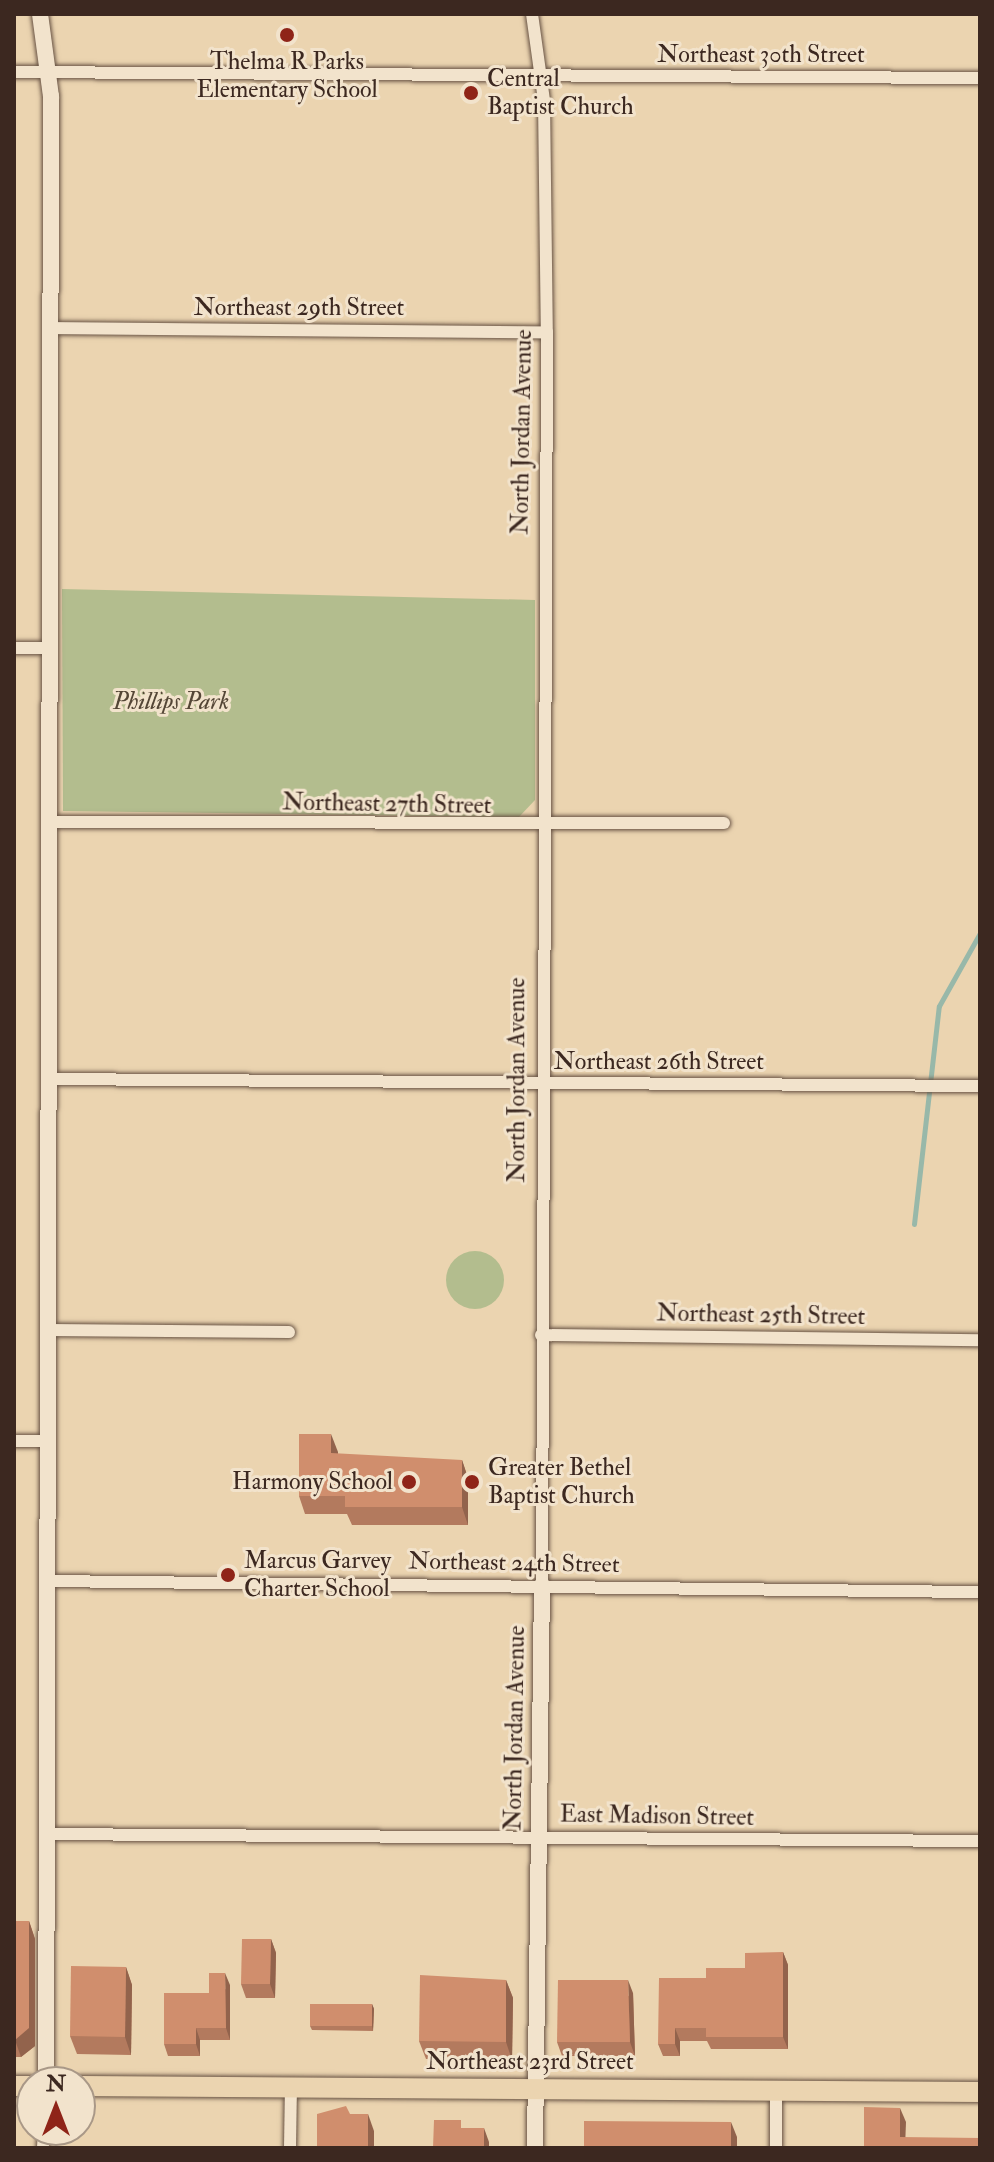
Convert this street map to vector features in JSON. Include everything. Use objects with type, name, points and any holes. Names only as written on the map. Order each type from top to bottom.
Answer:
[{"type":"main road","name":"Northeast 23rd Street","points":[[96,2086],[980,2092]]},
{"type":"street","points":[[40,14],[46,72],[51,328],[46,2066]]},
{"type":"street","name":"North Jordan Avenue","points":[[532,14],[539,75],[547,332],[540,1083],[542,1585],[535,2148]]},
{"type":"street","name":"Northeast 30th Street","points":[[14,72],[980,78]]},
{"type":"street","name":"Northeast 29th Street","points":[[51,328],[547,332]]},
{"type":"street","points":[[14,648],[51,648]]},
{"type":"street","name":"Northeast 27th Street","points":[[50,822],[724,823]]},
{"type":"street","name":"Northeast 26th Street","points":[[49,1079],[980,1086]]},
{"type":"street","points":[[48,1330],[289,1332]]},
{"type":"street","name":"Northeast 25th Street","points":[[541,1335],[980,1340]]},
{"type":"street","points":[[14,1441],[47,1441]]},
{"type":"street","name":"Northeast 24th Street","points":[[47,1581],[980,1592]]},
{"type":"street","name":"East Madison Street","points":[[46,1834],[980,1841]]},
{"type":"street","points":[[290,2148],[291,2086]]},
{"type":"street","points":[[776,2089],[776,2148]]},
{"type":"green space","name":"Phillips Park","points":[[62,589],[535,600],[535,800],[519,817],[63,811]]},
{"type":"green space","points":[[475,1251],[495,1260],[504,1280],[495,1300],[475,1309],[455,1300],[446,1280],[455,1260]]},
{"type":"building","points":[[299,1434],[331,1434],[331,1453],[462,1460],[462,1507],[345,1507],[345,1496],[299,1496]]},
{"type":"building","points":[[14,1921],[29,1921],[29,2028],[15,2040]]},
{"type":"building","points":[[242,1939],[271,1939],[270,1984],[241,1984]]},
{"type":"building","points":[[783,1952],[783,2037],[706,2037],[706,2028],[675,2028],[675,2044],[658,2044],[659,1978],[706,1978],[706,1968],[745,1968],[745,1953]]},
{"type":"building","points":[[71,1966],[126,1967],[125,2037],[70,2036]]},
{"type":"building","points":[[209,1973],[225,1973],[226,2028],[196,2028],[196,2044],[164,2044],[164,1993],[209,1993]]},
{"type":"building","points":[[420,1975],[506,1980],[506,2042],[419,2041]]},
{"type":"building","points":[[558,1980],[628,1980],[630,2042],[557,2042]]},
{"type":"building","points":[[310,2004],[372,2004],[372,2026],[310,2026]]},
{"type":"building","points":[[346,2106],[350,2114],[368,2114],[368,2148],[317,2148],[317,2114]]},
{"type":"building","points":[[864,2107],[900,2108],[900,2137],[980,2138],[980,2148],[864,2148]]},
{"type":"building","points":[[434,2120],[461,2120],[461,2128],[484,2128],[484,2148],[433,2148]]},
{"type":"building","points":[[584,2121],[731,2122],[731,2148],[584,2148]]},
{"type":"waterway","points":[[914,1224],[939,1006],[980,933]]},
{"type":"place","name":"Thelma R Parks Elementary School","points":[[287,35]]},
{"type":"place","name":"Central Baptist Church","points":[[471,93]]},
{"type":"place","name":"Harmony School","points":[[409,1482]]},
{"type":"place","name":"Greater Bethel Baptist Church","points":[[472,1482]]},
{"type":"place","name":"Marcus Garvey Charter School","points":[[228,1575]]}]
